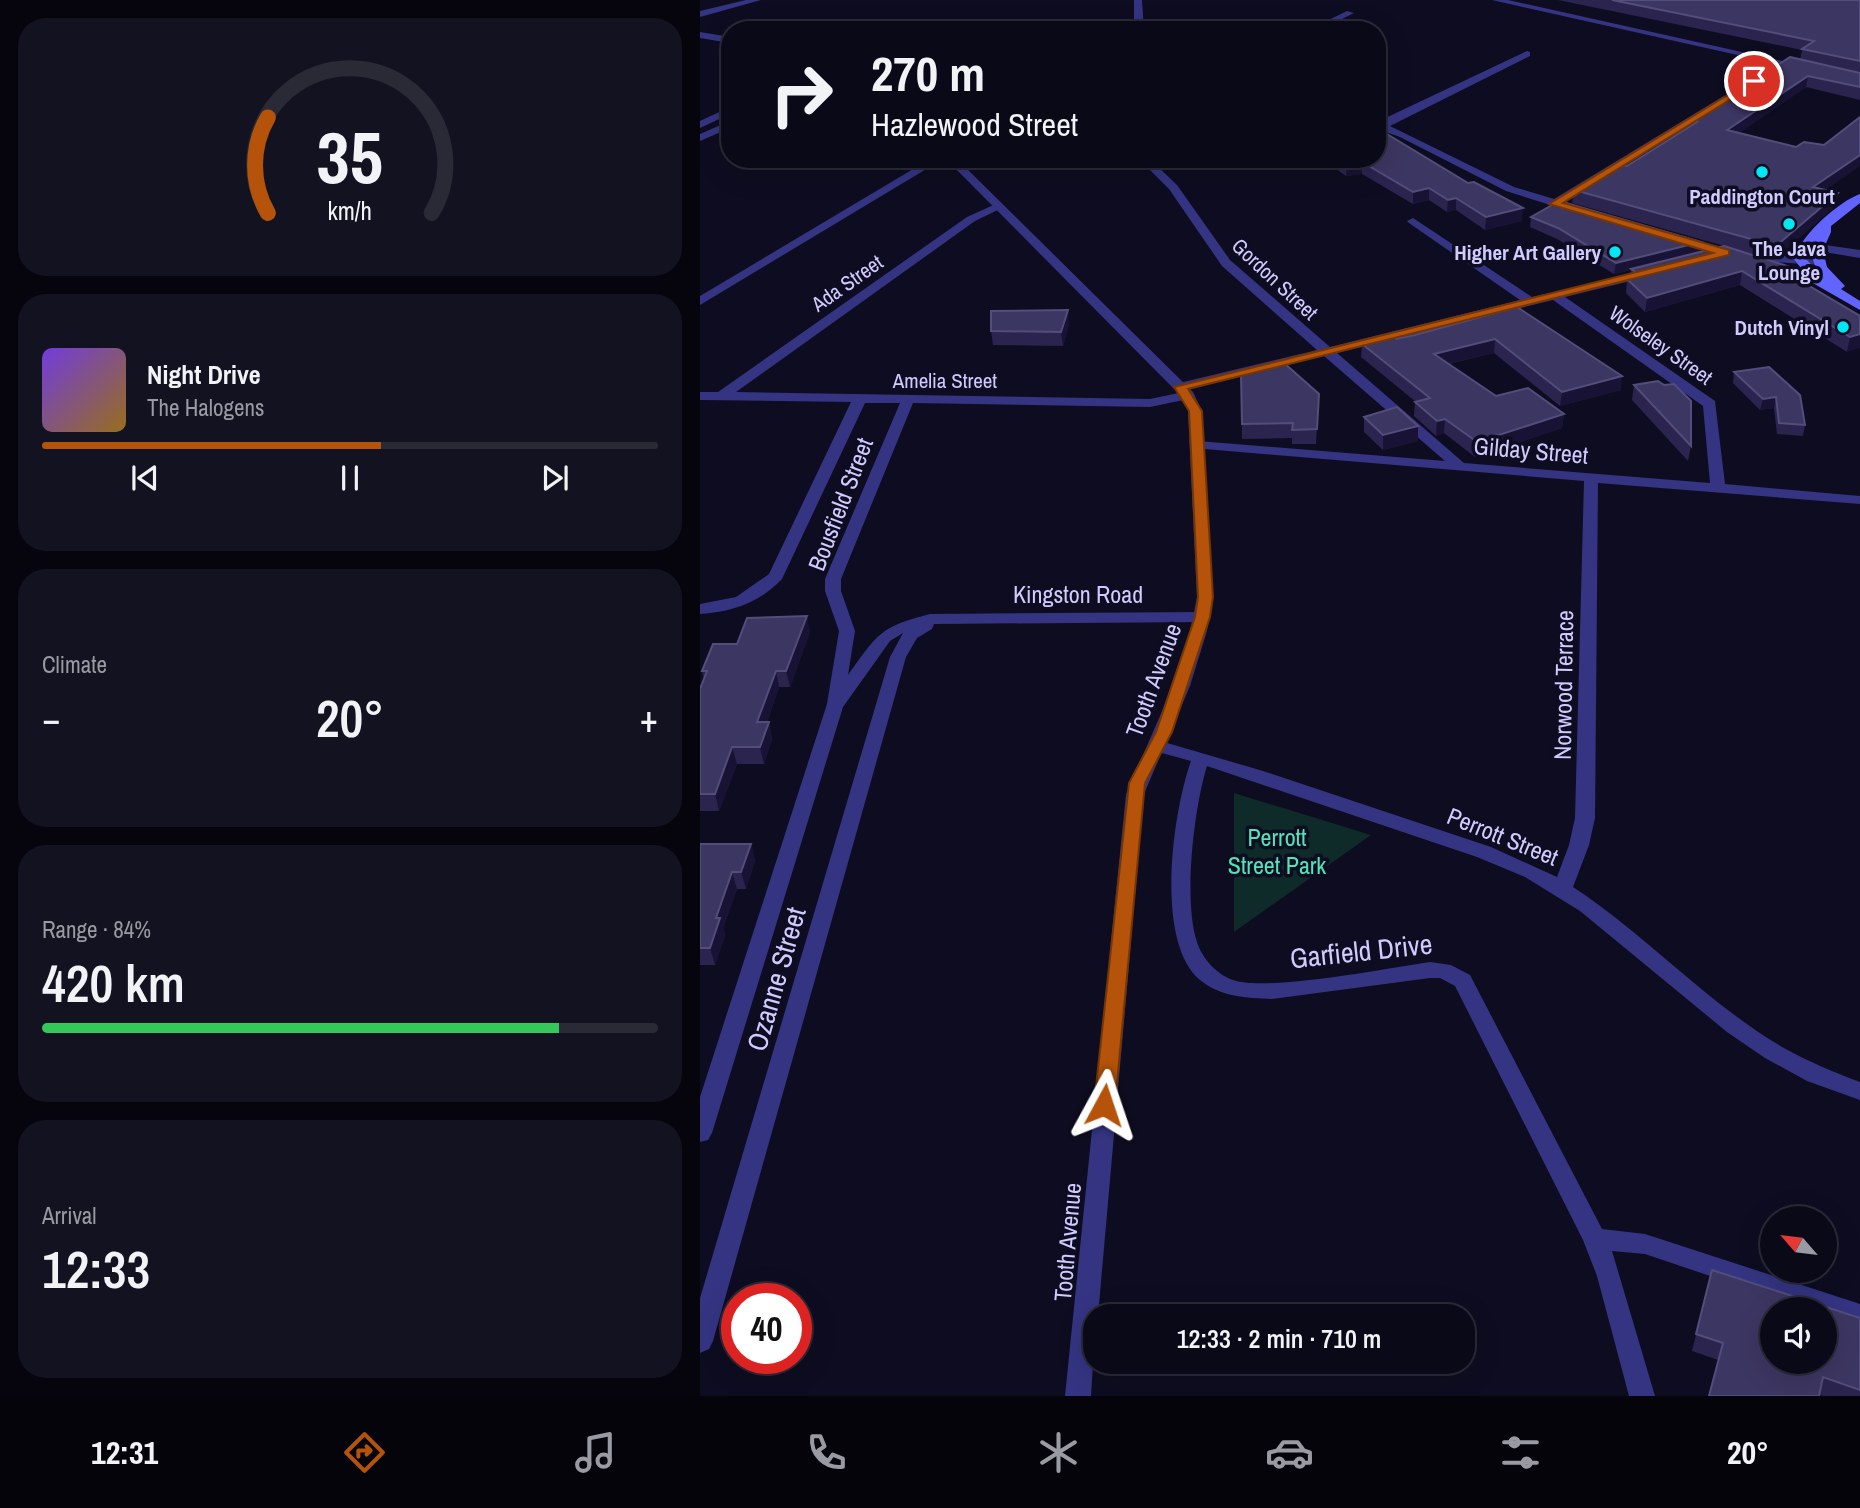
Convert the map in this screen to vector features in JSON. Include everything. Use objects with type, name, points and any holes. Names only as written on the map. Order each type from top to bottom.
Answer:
[{"type":"main road","points":[[1855,303],[1835,294],[1803,266],[1826,233],[1826,228],[1860,197]]},
{"type":"main road","points":[[1815,251],[1855,303]]},
{"type":"street","points":[[700,14],[757,0]]},
{"type":"street","points":[[1138,0],[1139,21]]},
{"type":"street","points":[[1496,0],[1810,68]]},
{"type":"street","points":[[1332,21],[1350,13]]},
{"type":"street","points":[[700,35],[721,38]]},
{"type":"street","points":[[1386,122],[1527,54]]},
{"type":"street","points":[[1554,204],[1785,63]]},
{"type":"street","points":[[700,125],[721,114]]},
{"type":"street","points":[[700,138],[721,128]]},
{"type":"street","points":[[1386,128],[1510,188],[1594,215]]},
{"type":"street","points":[[700,301],[923,168]]},
{"type":"street","points":[[960,168],[1184,391]]},
{"type":"street","name":"Gordon Street","points":[[1153,168],[1173,187],[1226,263],[1460,467]]},
{"type":"street","name":"Ada Street","points":[[722,396],[971,219],[998,206]]},
{"type":"street","points":[[1413,221],[1529,301]]},
{"type":"street","points":[[1660,234],[1772,268],[1803,266],[1815,251],[1860,248]]},
{"type":"street","points":[[1706,259],[1730,254]]},
{"type":"street","name":"Amelia Street","points":[[700,396],[1150,403],[1326,352],[1668,268]]},
{"type":"street","name":"Wolseley Street","points":[[1555,295],[1710,404],[1718,488]]},
{"type":"street","name":"Tooth Avenue","points":[[1078,1396],[1135,794],[1138,779],[1157,746],[1202,617],[1205,585],[1198,446],[1195,411],[1184,391]]},
{"type":"street","name":"Bousfield Street","points":[[700,609],[724,607],[755,597],[776,576],[859,400]]},
{"type":"street","name":"Bousfield Street","points":[[846,626],[833,591],[833,579],[908,400]]},
{"type":"street","name":"Gilday Street","points":[[1198,446],[1860,500]]},
{"type":"street","name":"Norwood Terrace","points":[[1562,889],[1579,845],[1585,818],[1591,478]]},
{"type":"street","name":"Kingston Road","points":[[902,633],[953,619],[1202,617]]},
{"type":"street","name":"Ozanne Street","points":[[700,1133],[834,707],[846,626]]},
{"type":"street","name":"Ozanne Street","points":[[834,707],[873,648],[902,633]]},
{"type":"street","name":"Ozanne Street","points":[[700,1341],[898,657],[902,633]]},
{"type":"street","name":"Perrott Street","points":[[1157,746],[1245,769],[1502,860],[1562,889],[1757,1046],[1799,1070],[1860,1091]]},
{"type":"street","name":"Garfield Drive","points":[[1201,758],[1192,788],[1182,870],[1181,928],[1189,953],[1203,971],[1224,985],[1272,991],[1430,970],[1444,970],[1464,981],[1595,1239],[1609,1276],[1642,1396]]},
{"type":"street","points":[[1595,1239],[1645,1244],[1860,1315]]},
{"type":"green space","name":"Perrott Street Park","points":[[1234,793],[1371,835],[1234,932]]},
{"type":"building","points":[[1612,0],[1860,0],[1860,61],[1802,49],[1814,41]]},
{"type":"building","points":[[1790,57],[1860,73],[1860,87],[1808,76],[1727,130],[1796,147],[1804,142],[1824,145],[1860,117],[1860,155],[1813,187],[1838,193],[1776,246],[1574,190],[1620,164],[1627,166],[1697,122],[1693,121]]},
{"type":"building","points":[[1386,133],[1468,183],[1474,182],[1523,208],[1486,217],[1456,198],[1448,200],[1429,188],[1413,192],[1372,168],[1386,168]]},
{"type":"building","points":[[1559,201],[1701,242],[1616,263],[1558,228],[1531,217]]},
{"type":"building","points":[[1724,246],[1800,270],[1796,278],[1860,316],[1860,334],[1850,337],[1742,271],[1647,298],[1627,279],[1640,275],[1631,269]]},
{"type":"building","points":[[1517,307],[1622,376],[1562,392],[1495,339],[1434,354],[1496,396],[1528,388],[1564,414],[1477,442],[1445,419],[1437,421],[1415,402],[1430,398],[1362,344],[1392,335],[1396,339],[1415,335]]},
{"type":"building","points":[[1068,310],[1061,332],[991,331],[991,311]]},
{"type":"building","points":[[1284,363],[1319,394],[1317,429],[1292,430],[1293,423],[1242,424],[1241,373]]},
{"type":"building","points":[[1769,367],[1800,395],[1805,425],[1779,423],[1776,397],[1763,399],[1734,372]]},
{"type":"building","points":[[1658,381],[1664,385],[1674,384],[1691,401],[1691,446],[1634,385]]},
{"type":"building","points":[[1397,407],[1418,426],[1383,435],[1364,417]]},
{"type":"building","points":[[807,616],[786,671],[776,671],[757,722],[769,722],[760,747],[732,747],[715,794],[700,794],[700,689],[707,671],[702,671],[713,644],[737,644],[747,618]]},
{"type":"building","points":[[700,844],[751,844],[741,872],[732,872],[716,918],[720,918],[710,948],[700,948]]},
{"type":"building","points":[[1712,1270],[1795,1297],[1760,1297],[1760,1374],[1837,1374],[1837,1311],[1860,1318],[1860,1390],[1823,1377],[1819,1396],[1709,1396],[1723,1343],[1696,1334]]},
{"type":"place","name":"Paddington Court","points":[[1762,172]]},
{"type":"place","name":"The Java Lounge","points":[[1789,224]]},
{"type":"place","name":"Higher Art Gallery","points":[[1615,252]]},
{"type":"place","name":"Dutch Vinyl","points":[[1843,327]]},
{"type":"route","points":[[1104,1105],[1137,783],[1164,732],[1202,617],[1205,597],[1195,411],[1192,401],[1180,387],[1725,253],[1554,204],[1754,81]]}]
